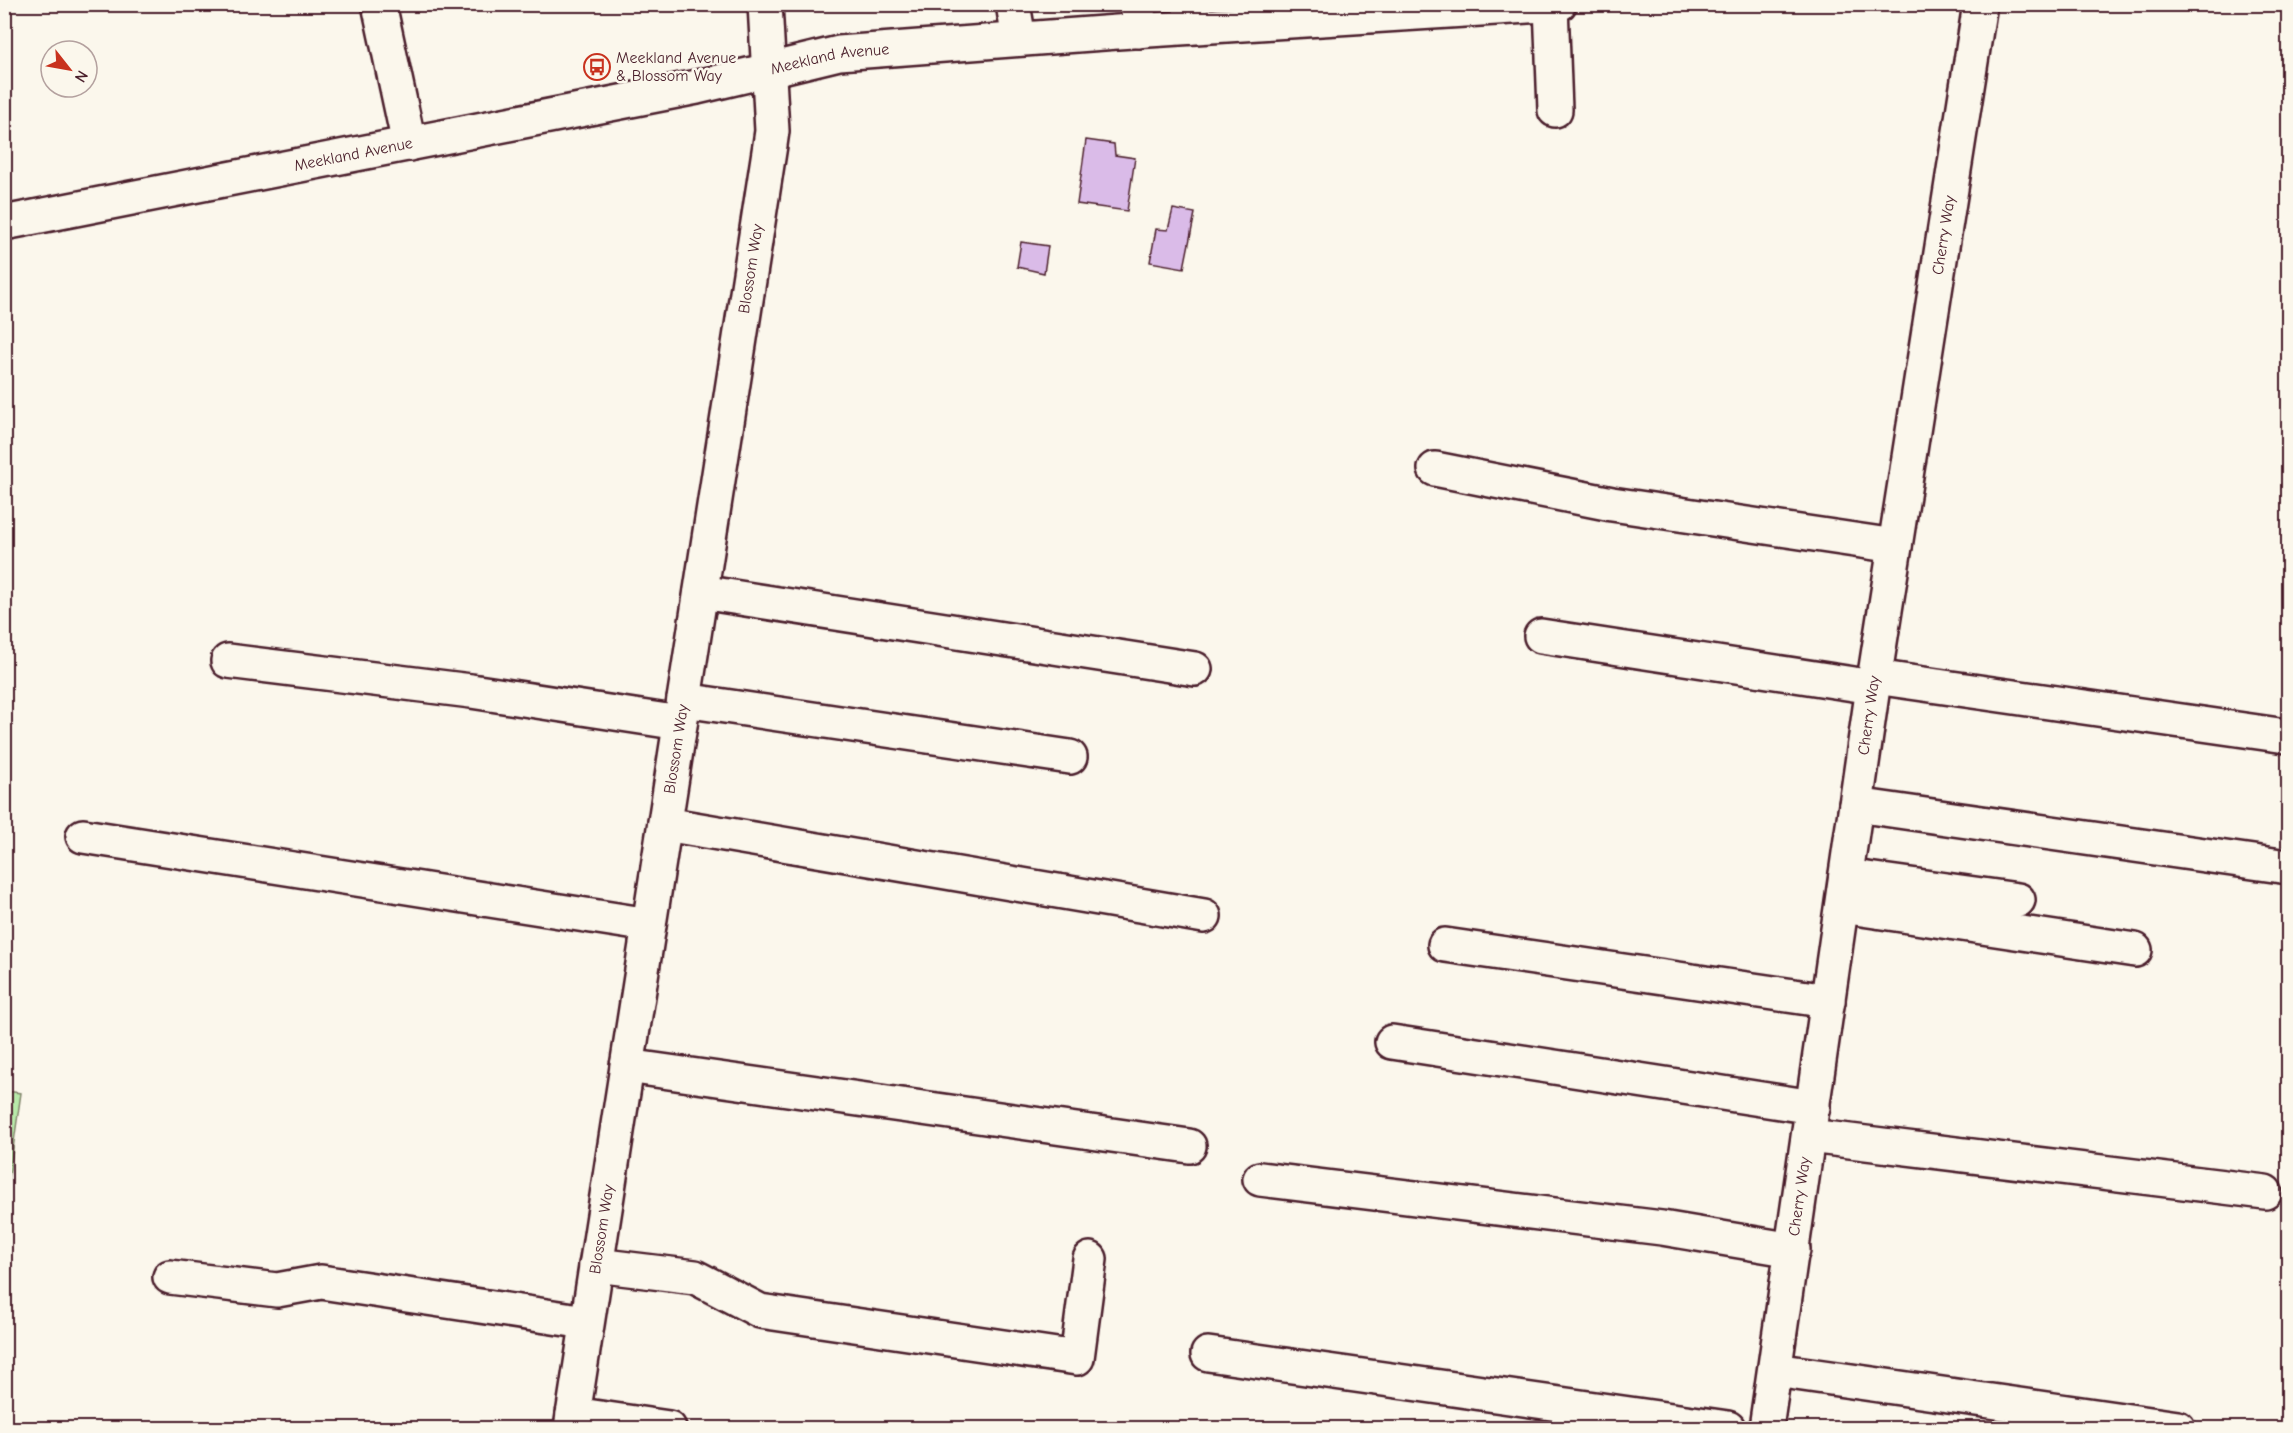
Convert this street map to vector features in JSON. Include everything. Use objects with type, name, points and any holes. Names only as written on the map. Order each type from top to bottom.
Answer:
[{"type":"street","points":[[379,4],[409,144]]},
{"type":"street","name":"Blossom Way","points":[[572,1421],[772,131],[765,4]]},
{"type":"street","points":[[1014,4],[1019,39]]},
{"type":"street","name":"Meekland Avenue","points":[[4,223],[714,83],[839,53],[1019,39],[1139,18],[1559,4]]},
{"type":"street","name":"Cherry Way","points":[[1766,1428],[1874,682],[1980,4]]},
{"type":"street","points":[[1551,5],[1555,110]]},
{"type":"street","points":[[1435,469],[1612,504],[1895,546]]},
{"type":"street","points":[[701,592],[1195,669]]},
{"type":"street","points":[[1541,636],[2286,736]]},
{"type":"street","points":[[228,661],[471,691],[682,712],[1070,757]]},
{"type":"street","points":[[1856,805],[2289,867]]},
{"type":"street","points":[[665,824],[1204,916]]},
{"type":"street","points":[[83,836],[649,925]]},
{"type":"street","points":[[1844,891],[2018,900]]},
{"type":"street","points":[[1844,891],[2134,950]]},
{"type":"street","points":[[1445,945],[1828,1001]]},
{"type":"street","points":[[1392,1041],[1811,1121],[2265,1192]]},
{"type":"street","points":[[627,1066],[1189,1146]]},
{"type":"street","points":[[1260,1179],[1662,1227],[1793,1250]]},
{"type":"street","points":[[596,1265],[695,1277],[760,1311],[1077,1358],[1090,1259]]},
{"type":"street","points":[[170,1277],[277,1290],[321,1282],[586,1322]]},
{"type":"street","points":[[1208,1354],[1728,1428]]},
{"type":"street","points":[[1775,1370],[2178,1428]]},
{"type":"street","points":[[572,1421],[669,1428]]},
{"type":"green space","points":[[4,1091],[21,1093],[5,1205]]},
{"type":"building","points":[[1086,140],[1114,144],[1115,155],[1135,158],[1127,211],[1077,204]]},
{"type":"building","points":[[1173,209],[1195,213],[1184,268],[1150,262],[1156,229],[1168,230]]},
{"type":"building","points":[[1021,242],[1048,246],[1044,273],[1017,267]]},
{"type":"place","name":"Meekland Avenue & Blossom Way","points":[[597,67]]}]
